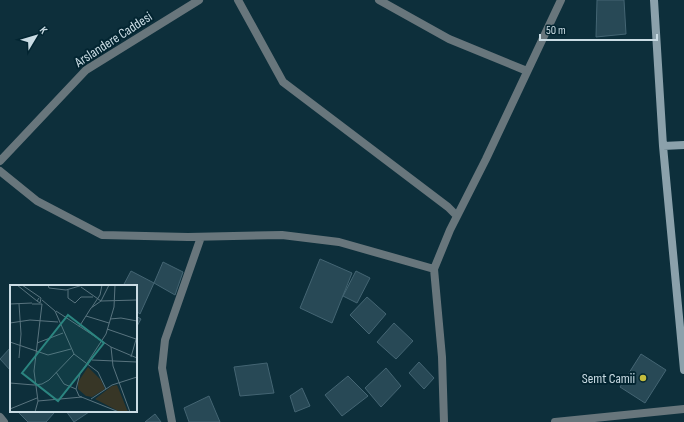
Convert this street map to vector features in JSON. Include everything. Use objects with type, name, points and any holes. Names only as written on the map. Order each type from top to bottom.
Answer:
[{"type":"street","name":"Arslandere Caddesi","points":[[0,161],[86,70],[199,0]]},
{"type":"street","points":[[238,0],[283,82],[448,207],[457,216]]},
{"type":"street","points":[[379,0],[449,39],[527,71]]},
{"type":"street","points":[[444,422],[442,357],[434,269],[457,216],[561,0]]},
{"type":"street","points":[[654,0],[663,146],[684,370]]},
{"type":"street","points":[[663,146],[684,145]]},
{"type":"street","points":[[0,171],[37,201],[102,235],[201,237],[282,235],[339,242],[434,269]]},
{"type":"street","points":[[172,422],[162,368],[165,340],[201,237]]},
{"type":"street","points":[[554,422],[684,409]]},
{"type":"street","points":[[0,417],[4,422]]},
{"type":"building","points":[[597,0],[624,0],[626,34],[596,37]]},
{"type":"building","points":[[320,259],[352,273],[332,323],[300,308]]},
{"type":"building","points":[[163,262],[183,272],[175,295],[154,283]]},
{"type":"building","points":[[131,271],[154,283],[140,314],[137,312],[137,285],[124,285]]},
{"type":"building","points":[[356,271],[370,278],[357,303],[343,296]]},
{"type":"building","points":[[367,297],[386,314],[369,334],[350,315]]},
{"type":"building","points":[[137,317],[141,319],[137,326]]},
{"type":"building","points":[[394,323],[413,341],[396,359],[377,342]]},
{"type":"building","points":[[10,348],[10,370],[0,359]]},
{"type":"building","name":"Semt Camii","points":[[641,354],[666,370],[645,403],[620,387]]},
{"type":"building","points":[[419,362],[434,378],[424,389],[409,373]]},
{"type":"building","points":[[267,363],[274,393],[240,396],[234,367]]},
{"type":"building","points":[[386,368],[401,386],[381,407],[365,388]]},
{"type":"building","points":[[348,376],[368,396],[342,416],[325,395]]},
{"type":"building","points":[[302,388],[310,406],[295,412],[290,396]]},
{"type":"building","points":[[209,396],[220,422],[189,422],[184,408]]},
{"type":"building","points":[[18,412],[54,413],[46,422],[28,422]]},
{"type":"building","points":[[67,412],[89,412],[74,422]]},
{"type":"building","points":[[155,414],[161,422],[145,422]]},
{"type":"place","name":"Semt Camii","points":[[643,378]]}]
